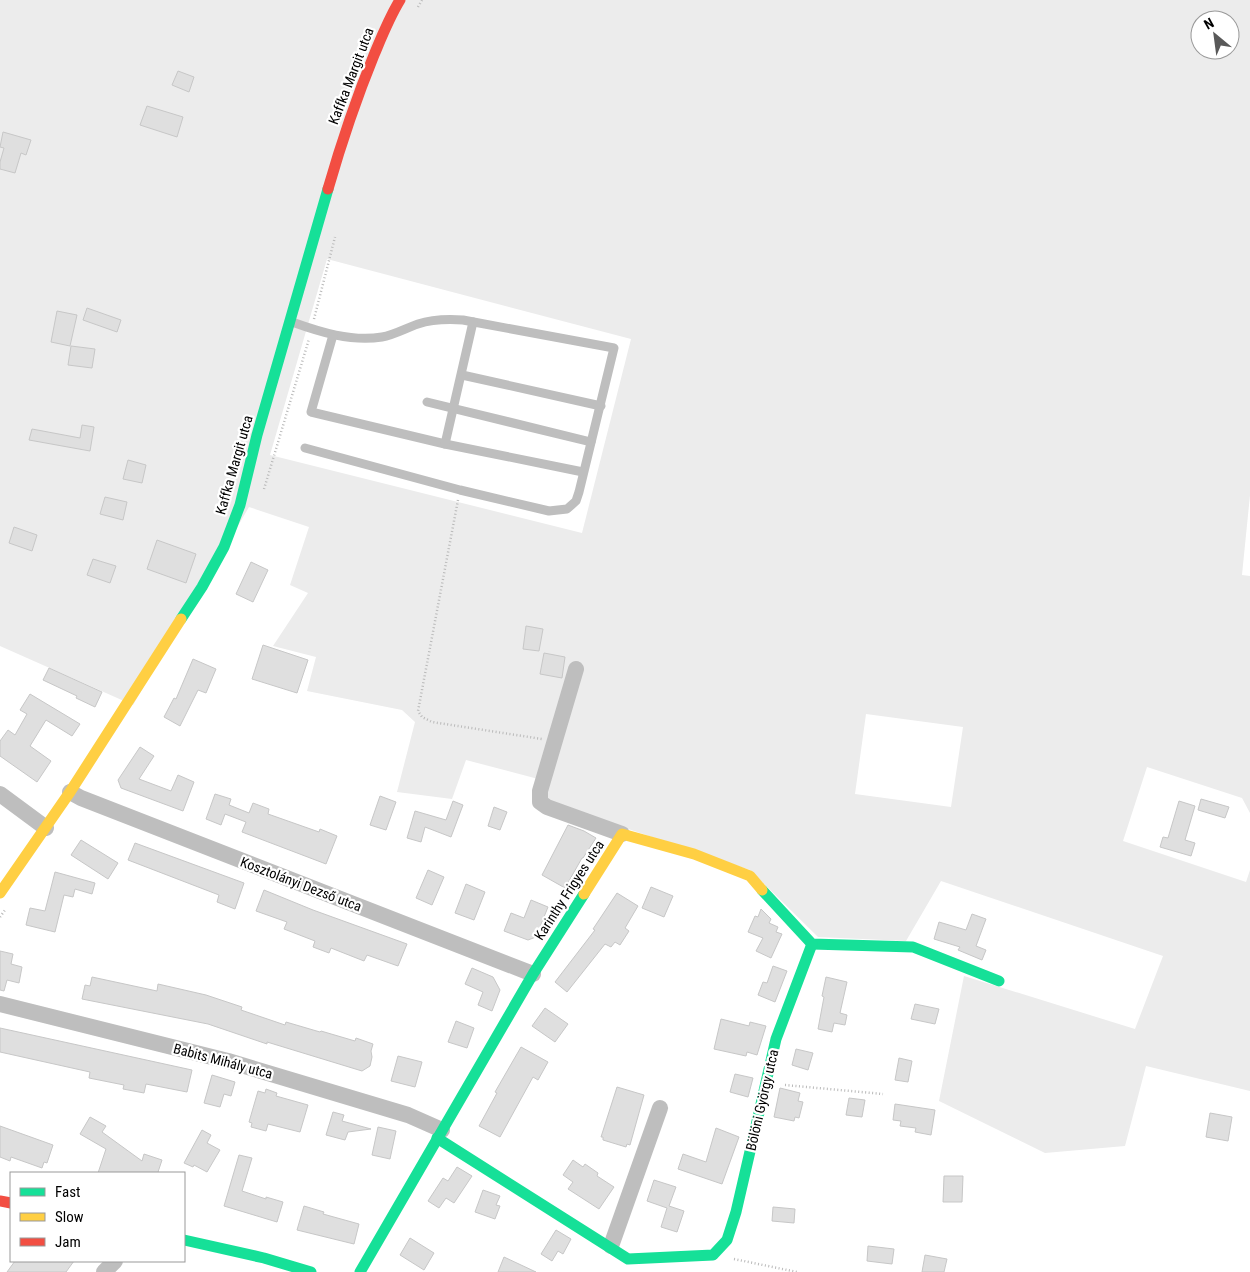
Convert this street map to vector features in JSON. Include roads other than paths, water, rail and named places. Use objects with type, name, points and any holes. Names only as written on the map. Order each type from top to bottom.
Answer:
[{"type":"street","name":"Kaffka Margit utca","points":[[0,893],[70,792],[202,587],[224,547],[240,505],[257,435],[340,149],[366,75],[391,15],[400,0]]},
{"type":"street","points":[[576,669],[540,791],[540,802],[547,807],[622,834]]},
{"type":"street","name":"Kosztolányi Dezső utca","points":[[70,792],[532,974]]},
{"type":"street","points":[[0,794],[46,828]]},
{"type":"street","name":"Karinthy Frigyes utca","points":[[360,1272],[532,974],[622,834],[694,854],[750,876],[812,944]]},
{"type":"street","points":[[812,944],[913,948],[999,981]]},
{"type":"street","name":"Bölöni György utca","points":[[713,1255],[727,1240],[776,1039],[812,944]]},
{"type":"street","name":"Babits Mihály utca","points":[[0,1004],[228,1061],[408,1115],[611,1246],[628,1265],[713,1255]]},
{"type":"street","points":[[611,1246],[660,1108]]},
{"type":"street","points":[[185,1240],[264,1258],[311,1272]]},
{"type":"street","points":[[104,1272],[114,1262]]},
{"type":"lane","points":[[291,322],[333,335],[366,339],[384,337],[420,324],[443,319],[473,322],[614,348],[576,501],[567,509],[549,511],[460,490],[305,448]]},
{"type":"lane","points":[[445,444],[473,322]]},
{"type":"lane","points":[[333,335],[311,412],[445,444],[583,472]]},
{"type":"lane","points":[[462,375],[601,406]]},
{"type":"lane","points":[[426,402],[591,442]]}]
